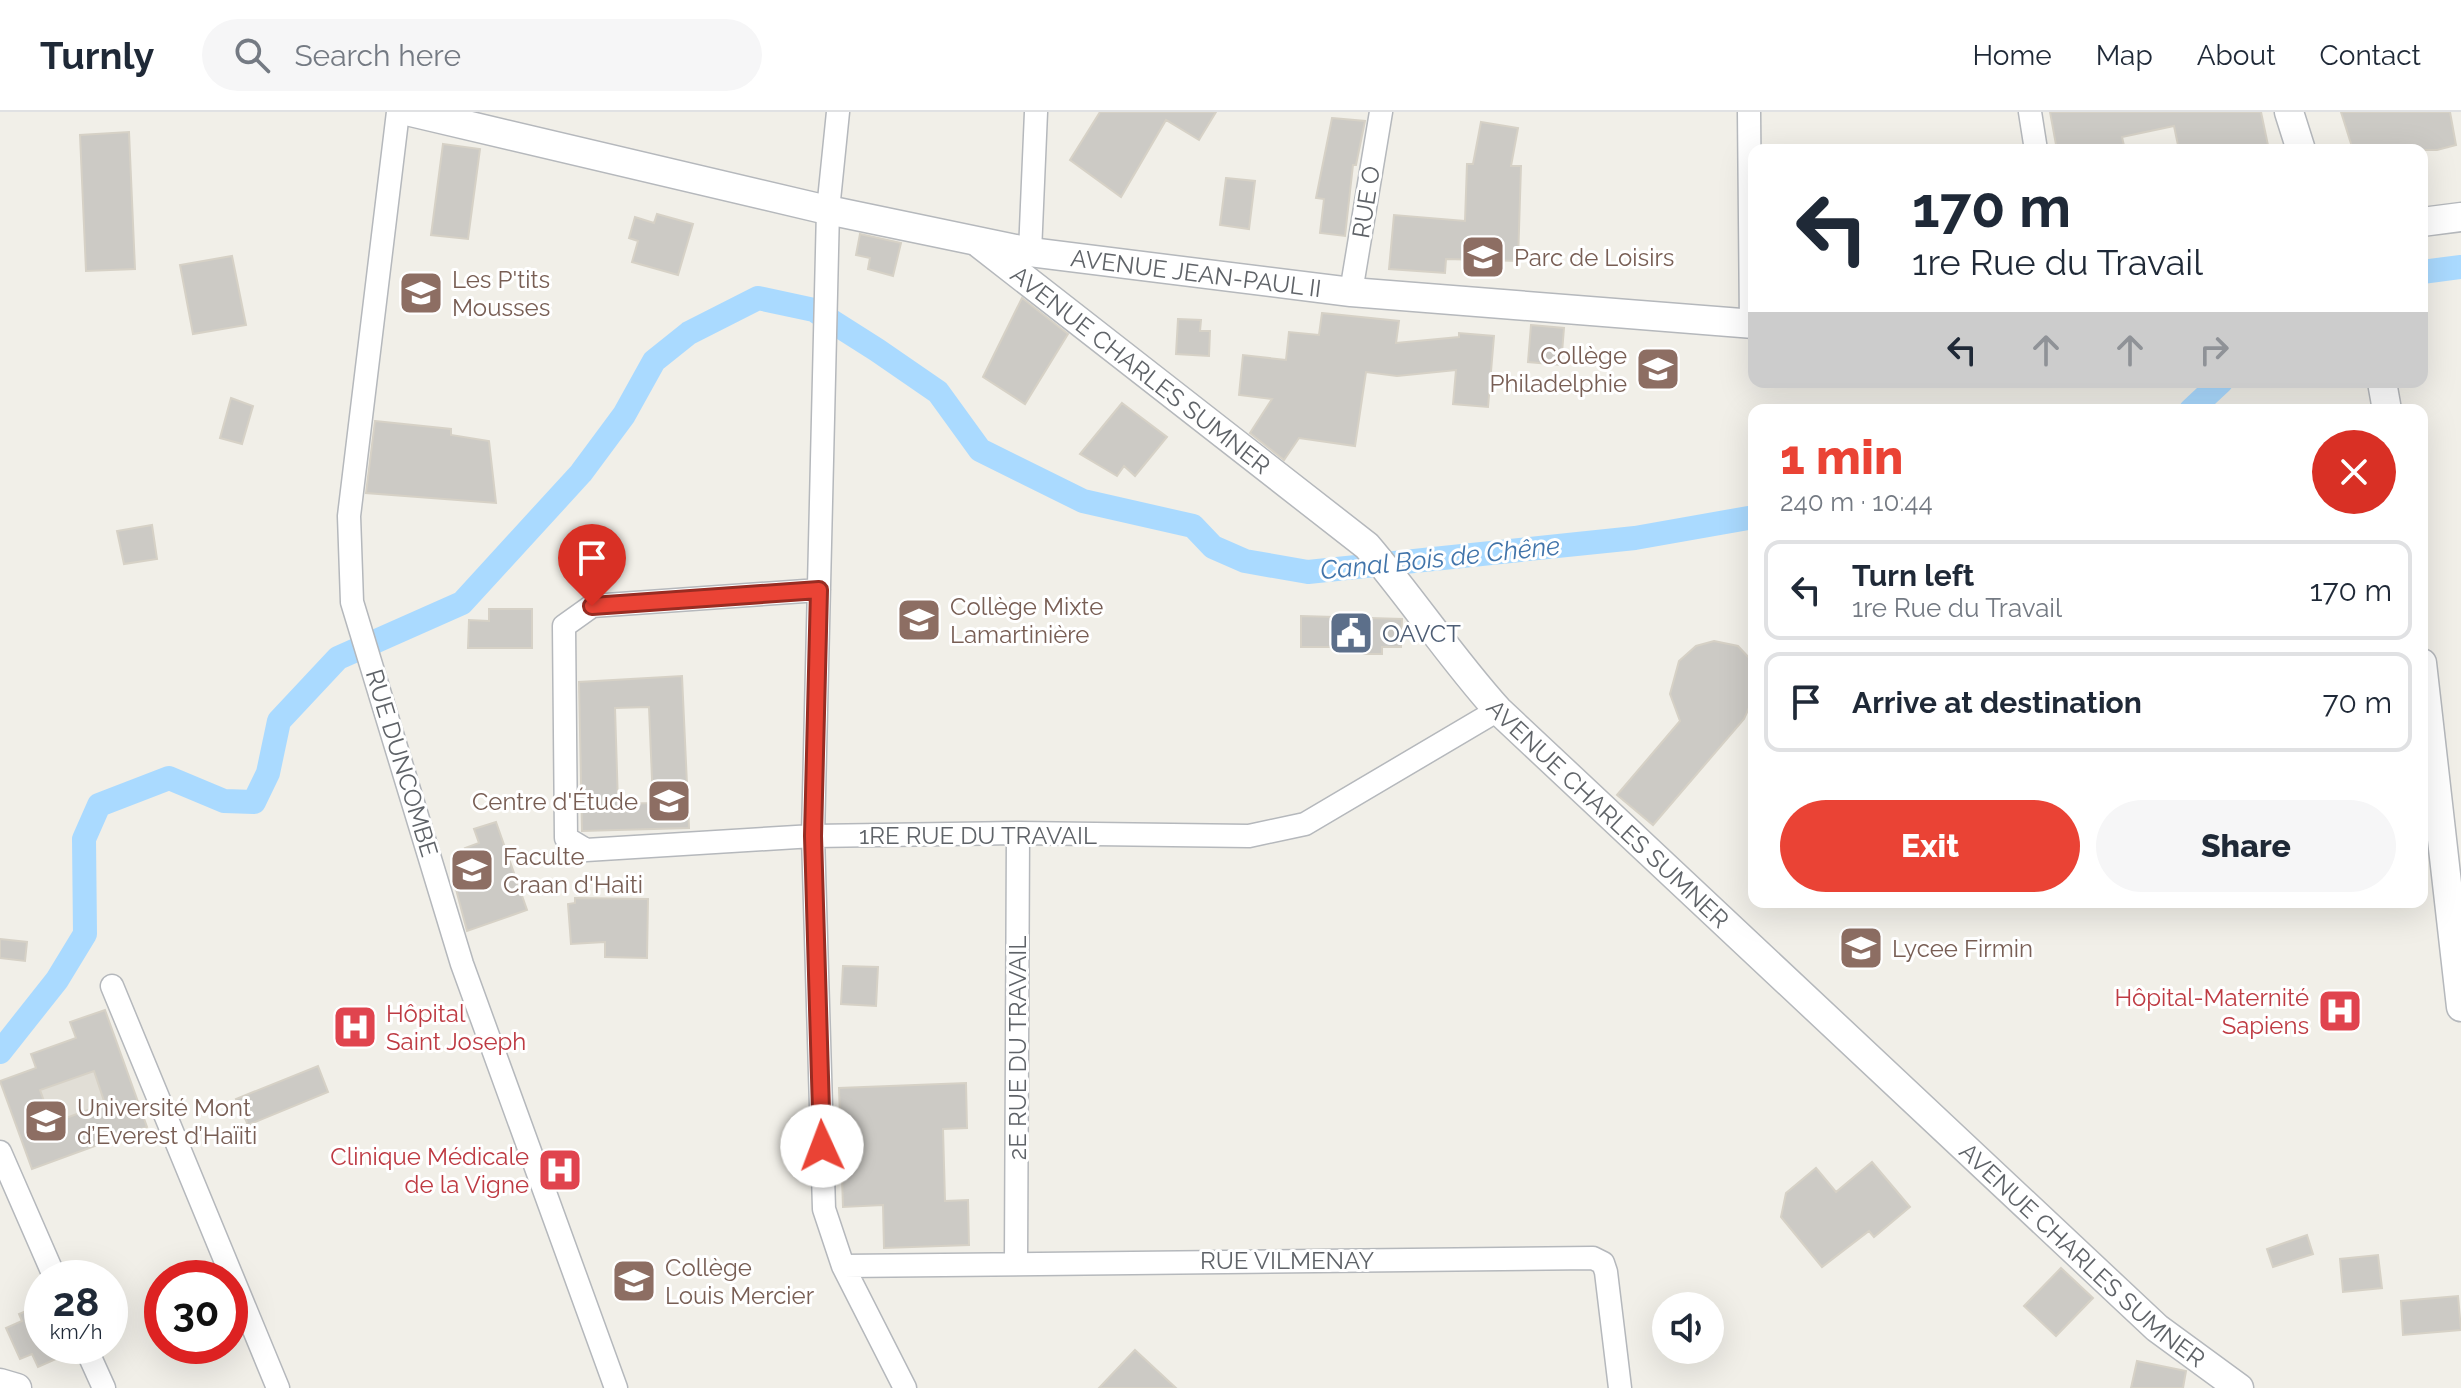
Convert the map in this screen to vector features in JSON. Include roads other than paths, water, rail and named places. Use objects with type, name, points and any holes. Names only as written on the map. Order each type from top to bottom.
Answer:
[{"type":"street","name":"RUE DUNCOMBE","points":[[398,112],[349,516],[352,602],[462,964],[616,1388]]},
{"type":"street","name":"AVENUE JEAN-PAUL II","points":[[411,112],[828,210],[1030,252],[1351,292],[1748,324]]},
{"type":"street","points":[[838,112],[828,210],[813,836],[824,1209],[843,1266],[905,1388]]},
{"type":"street","points":[[1030,283],[1036,112]]},
{"type":"street","name":"RUE O","points":[[1351,292],[1381,112]]},
{"type":"street","points":[[1749,112],[1750,144]]},
{"type":"street","points":[[2030,112],[2035,144]]},
{"type":"street","points":[[2289,112],[2299,144]]},
{"type":"street","points":[[2428,221],[2461,217]]},
{"type":"street","name":"AVENUE CHARLES SUMNER","points":[[980,244],[1367,546],[1410,597],[1459,666],[1498,710],[2157,1328],[2239,1388]]},
{"type":"street","name":"1RE RUE DU TRAVAIL","points":[[819,590],[592,606],[564,626],[566,838],[586,850],[813,836],[1018,833],[1249,836],[1305,824],[1498,710]]},
{"type":"street","points":[[2428,716],[2461,1007]]},
{"type":"street","name":"2E RUE DU TRAVAIL","points":[[1016,1262],[1018,833]]},
{"type":"street","points":[[112,986],[278,1388]]},
{"type":"street","points":[[0,1152],[47,1260]]},
{"type":"street","name":"RUE VILMENAY","points":[[843,1266],[1593,1258],[1603,1263],[1606,1272],[1620,1388]]},
{"type":"street","points":[[93,1364],[104,1388]]},
{"type":"street","points":[[0,1383],[17,1388]]},
{"type":"waterway","name":"Canal Bois de Chêne","points":[[2428,271],[2461,267]]},
{"type":"waterway","name":"Canal Bois de Chêne","points":[[0,1052],[57,980],[85,934],[84,839],[99,805],[169,778],[224,801],[254,802],[268,773],[279,721],[338,658],[462,603],[581,473],[624,415],[654,361],[689,333],[758,298],[814,310],[877,350],[938,392],[980,450],[1083,501],[1193,526],[1213,547],[1245,561],[1308,572],[1635,538],[1748,518]]},
{"type":"waterway","name":"Canal Bois de Chêne","points":[[2197,404],[2215,388]]},
{"type":"place","name":"Parc de Loisirs","points":[[1483,257]]},
{"type":"place","name":"Les P'tits Mousses","points":[[421,293]]},
{"type":"place","name":"Collège Philadelphie","points":[[1658,369]]},
{"type":"place","name":"Collège Mixte Lamartinière","points":[[919,620]]},
{"type":"place","name":"OAVCT","points":[[1351,633]]},
{"type":"place","name":"Centre d'Étude","points":[[669,801]]},
{"type":"place","name":"Faculte Craan d'Haiti","points":[[472,870]]},
{"type":"place","name":"Lycee Firmin","points":[[1861,948]]},
{"type":"place","name":"Hôpital-Maternité Sapiens","points":[[2340,1011]]},
{"type":"place","name":"Hôpital Saint Joseph","points":[[355,1027]]},
{"type":"place","name":"Université Mont d’Everest d’Haïiti","points":[[46,1121]]},
{"type":"place","name":"Clinique Médicale de la Vigne","points":[[560,1170]]},
{"type":"place","name":"Collège Louis Mercier","points":[[634,1281]]}]
